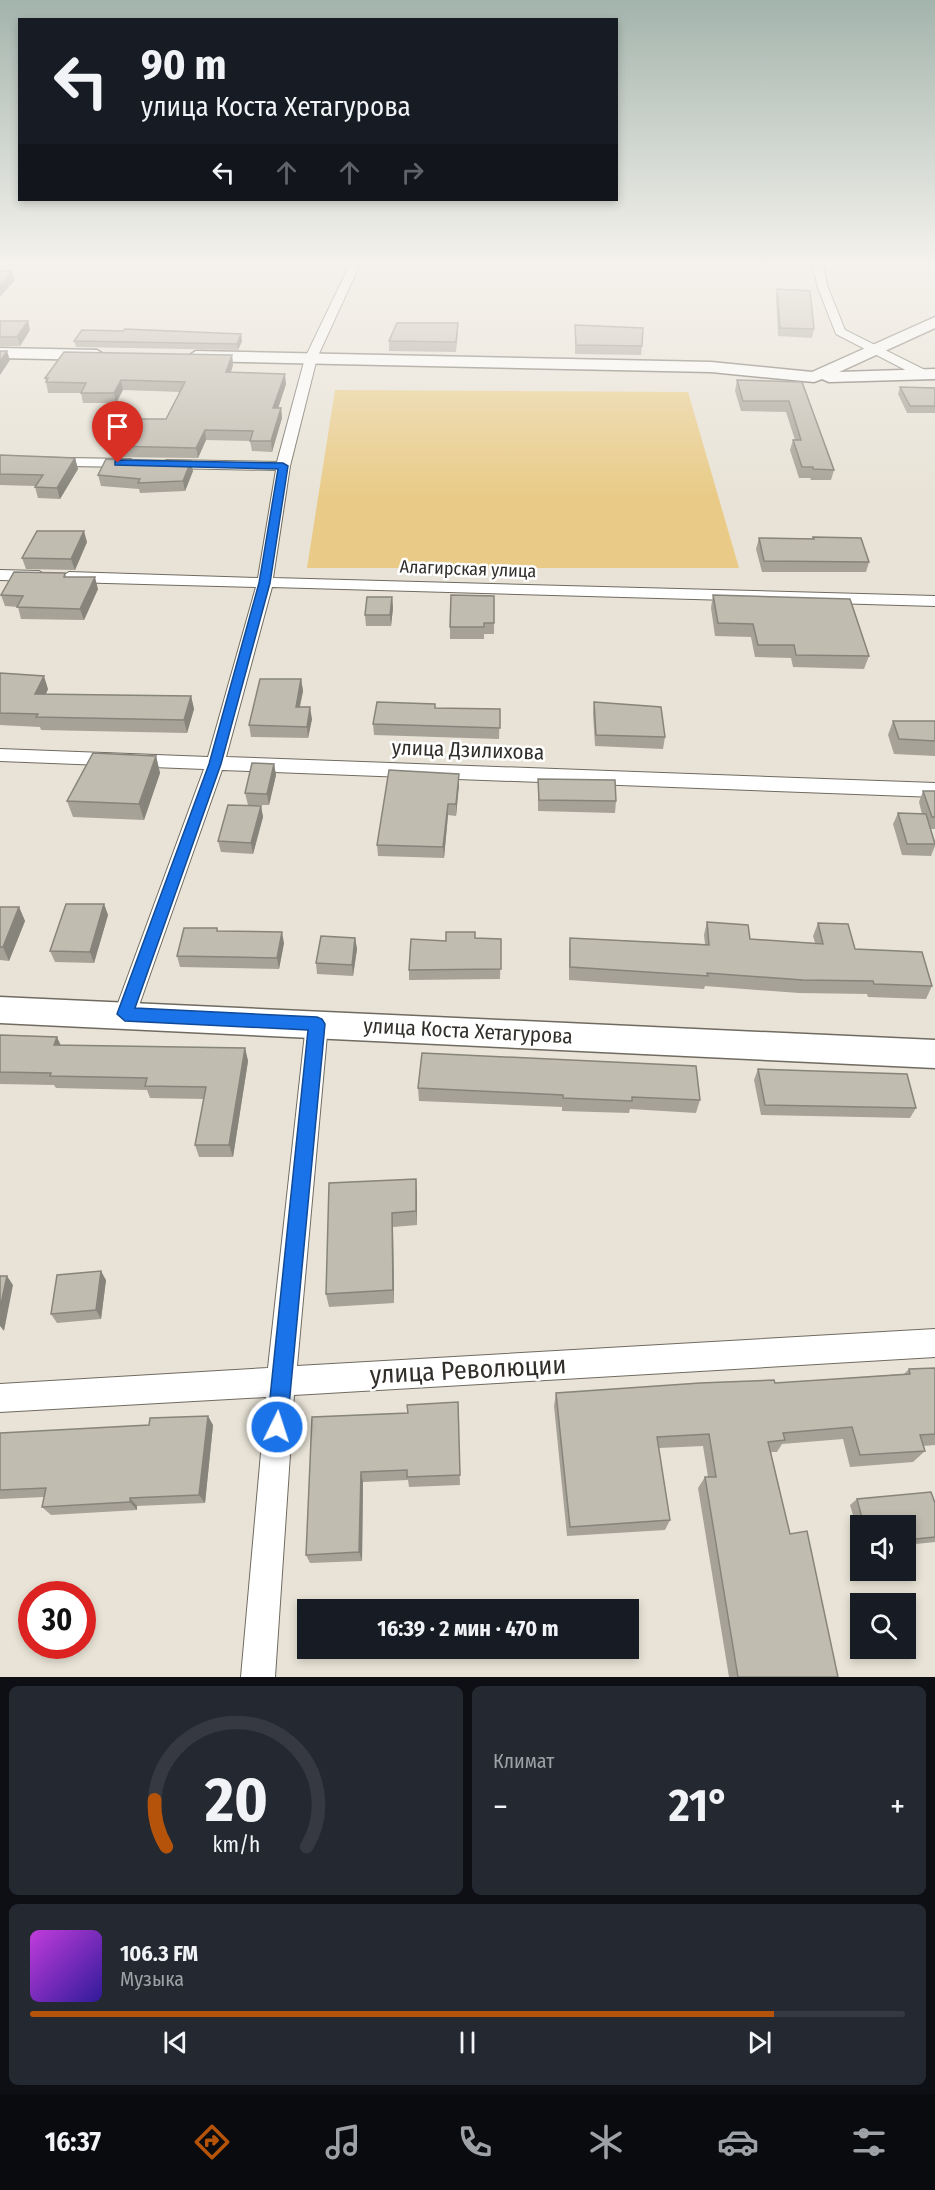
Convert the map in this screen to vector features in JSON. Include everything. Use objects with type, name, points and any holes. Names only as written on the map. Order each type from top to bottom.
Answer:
[{"type":"street","points":[[125,1014],[215,764],[265,583],[283,466],[309,366],[321,340]]},
{"type":"street","points":[[858,340],[928,374]]},
{"type":"street","points":[[814,377],[896,340]]},
{"type":"street","points":[[0,353],[107,363],[0,370]]},
{"type":"street","points":[[180,356],[309,366],[721,383],[814,377],[928,374]]},
{"type":"street","points":[[189,373],[309,366]]},
{"type":"street","points":[[0,461],[283,466]]},
{"type":"street","name":"Алагирская улица","points":[[0,575],[935,601]]},
{"type":"street","name":"улица Дзилихова","points":[[0,755],[935,790]]},
{"type":"street","name":"улица Коста Хетагурова","points":[[0,1010],[125,1014],[935,1054]]},
{"type":"street","points":[[258,1677],[280,1382],[317,1024]]},
{"type":"street","name":"улица Революции","points":[[0,1398],[935,1343]]},
{"type":"shaded area","points":[[335,390],[688,392],[739,568],[307,568]]},
{"type":"building","points":[[75,340],[238,340],[237,344]]},
{"type":"building","points":[[389,340],[456,340],[456,342]]},
{"type":"building","points":[[576,340],[642,340],[642,346],[576,345]]},
{"type":"building","points":[[0,351],[7,351],[0,362]]},
{"type":"building","points":[[64,352],[232,355],[226,372],[285,374],[273,408],[281,408],[271,441],[250,441],[253,431],[205,430],[196,448],[112,446],[125,419],[166,419],[185,382],[121,380],[114,393],[81,393],[86,383],[46,382],[48,378],[45,378]]},
{"type":"building","points":[[737,380],[802,382],[834,470],[802,467],[793,440],[801,440],[789,401],[743,401]]},
{"type":"building","points":[[900,387],[935,388],[935,406],[910,406]]},
{"type":"building","points":[[0,455],[75,458],[57,488],[35,487],[43,475],[0,474]]},
{"type":"building","points":[[106,459],[191,461],[183,481],[138,483],[140,479],[98,475]]},
{"type":"building","points":[[37,531],[84,531],[71,559],[22,558]]},
{"type":"building","points":[[813,537],[861,538],[869,562],[764,561],[759,538],[814,539]]},
{"type":"building","points":[[14,572],[65,573],[64,577],[95,577],[80,609],[17,607],[23,596],[1,595]]},
{"type":"building","points":[[451,595],[494,596],[494,623],[484,623],[484,627],[450,627]]},
{"type":"building","points":[[713,595],[850,599],[869,656],[796,655],[794,645],[758,645],[753,624],[718,623]]},
{"type":"building","points":[[367,597],[392,597],[390,615],[365,615]]},
{"type":"building","points":[[0,673],[44,676],[35,694],[191,696],[184,720],[36,717],[38,714],[0,713]]},
{"type":"building","points":[[260,679],[301,679],[296,707],[310,707],[307,727],[249,725]]},
{"type":"building","points":[[377,702],[435,704],[435,708],[500,709],[500,728],[373,724]]},
{"type":"building","points":[[594,702],[661,707],[665,737],[596,735]]},
{"type":"building","points":[[893,721],[935,721],[935,741],[899,739]]},
{"type":"building","points":[[93,753],[156,756],[139,804],[67,801]]},
{"type":"building","points":[[252,763],[274,764],[267,794],[245,793]]},
{"type":"building","points":[[389,770],[459,774],[456,804],[448,804],[443,847],[377,845]]},
{"type":"building","points":[[538,779],[615,780],[616,801],[539,800]]},
{"type":"building","points":[[923,791],[935,791],[935,817],[932,817]]},
{"type":"building","points":[[228,805],[261,806],[251,843],[218,841]]},
{"type":"building","points":[[898,813],[926,814],[935,844],[907,844]]},
{"type":"building","points":[[66,904],[104,904],[90,952],[50,951]]},
{"type":"building","points":[[0,907],[19,907],[3,947],[0,947]]},
{"type":"building","points":[[707,922],[748,925],[750,939],[823,944],[818,923],[848,924],[855,949],[922,952],[932,986],[874,984],[873,981],[803,980],[707,973],[708,976],[570,967],[570,938],[709,945]]},
{"type":"building","points":[[184,928],[282,932],[277,958],[177,956]]},
{"type":"building","points":[[446,932],[475,932],[475,938],[501,939],[501,969],[409,970],[411,939],[446,941]]},
{"type":"building","points":[[321,936],[355,938],[352,965],[316,963]]},
{"type":"building","points":[[0,1035],[57,1037],[54,1045],[245,1048],[229,1145],[195,1145],[206,1087],[145,1086],[147,1078],[50,1076],[51,1073],[0,1072]]},
{"type":"building","points":[[422,1053],[696,1066],[700,1100],[632,1097],[632,1101],[563,1098],[563,1095],[418,1088]]},
{"type":"building","points":[[758,1069],[907,1074],[916,1108],[765,1105]]},
{"type":"building","points":[[416,1179],[416,1211],[392,1213],[393,1290],[326,1294],[329,1183]]},
{"type":"building","points":[[101,1271],[96,1310],[51,1314],[57,1275]]},
{"type":"building","points":[[0,1276],[7,1276],[0,1308]]},
{"type":"building","points":[[935,1368],[935,1434],[920,1435],[925,1451],[860,1455],[852,1427],[783,1433],[785,1440],[768,1442],[790,1534],[807,1531],[838,1677],[738,1677],[705,1477],[716,1477],[709,1434],[657,1437],[670,1520],[570,1527],[556,1393],[700,1383],[774,1380],[775,1383],[910,1374],[909,1369]]},
{"type":"building","points":[[458,1402],[460,1475],[407,1477],[407,1470],[361,1472],[359,1552],[306,1555],[312,1417],[408,1413],[407,1405]]},
{"type":"building","points":[[208,1416],[199,1495],[130,1498],[130,1502],[42,1507],[46,1488],[0,1490],[0,1433],[149,1425],[150,1418]]},
{"type":"building","points":[[931,1492],[935,1503],[935,1537],[916,1539],[916,1515],[861,1515],[857,1499]]},
{"type":"route","points":[[118,463],[283,466],[265,583],[215,764],[125,1014],[317,1024],[277,1427]]}]
